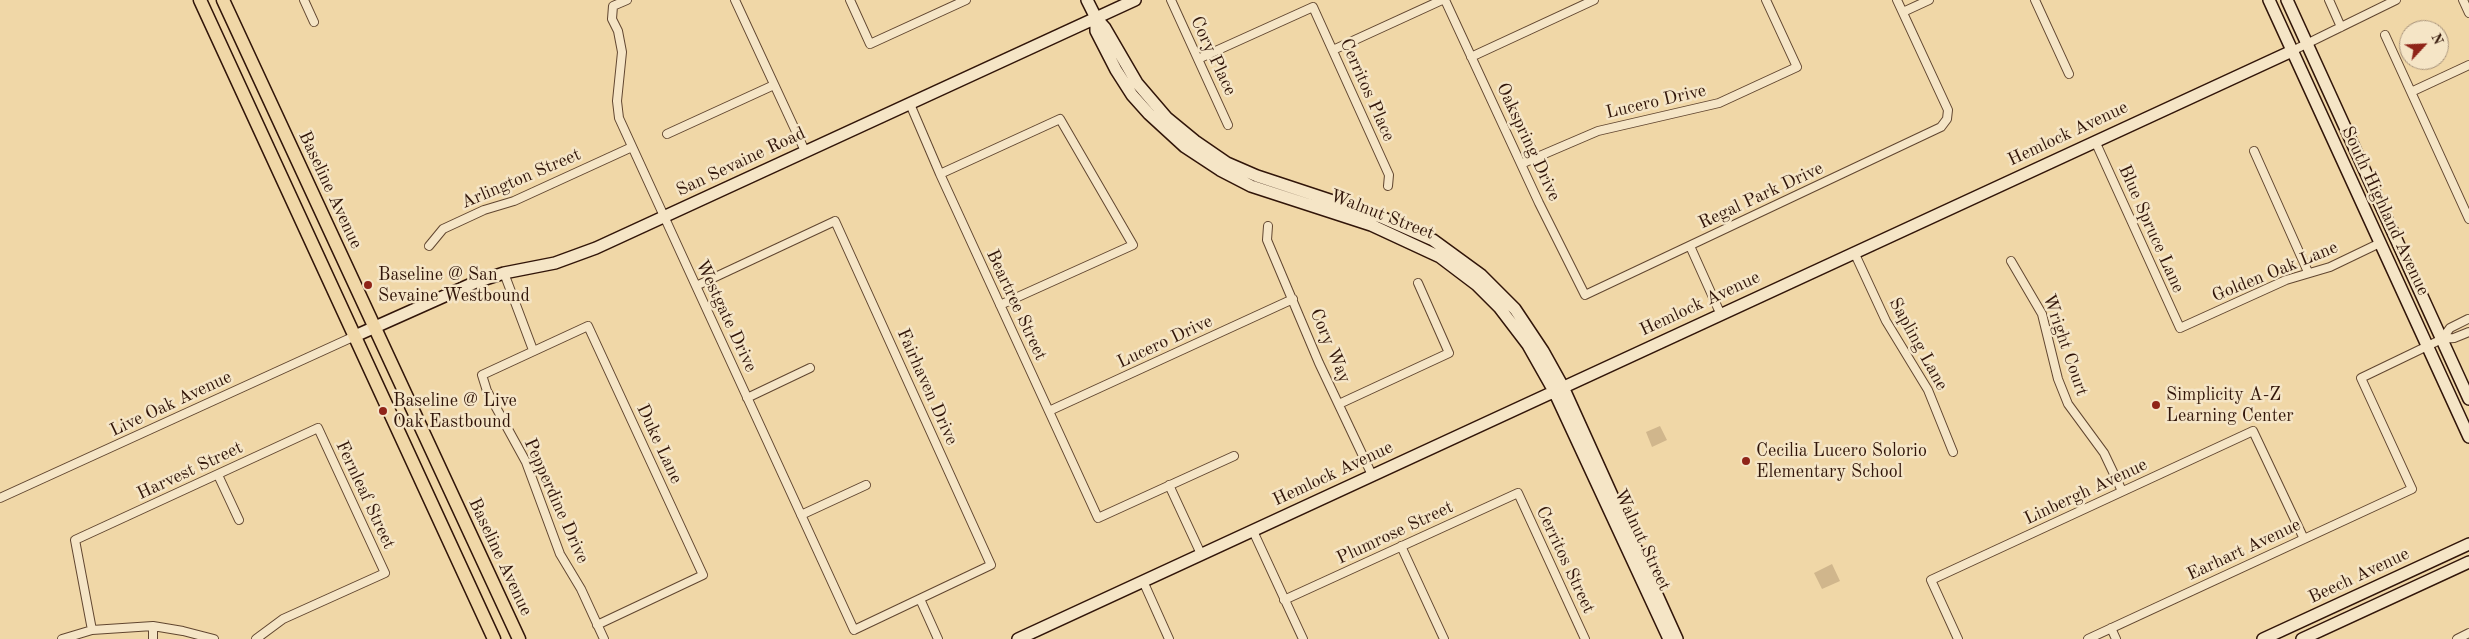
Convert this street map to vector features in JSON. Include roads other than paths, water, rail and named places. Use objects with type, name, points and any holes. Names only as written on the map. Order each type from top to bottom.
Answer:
[{"type":"main road","points":[[200,0],[494,639]]},
{"type":"main road","name":"Baseline Avenue","points":[[223,0],[519,639]]},
{"type":"street","points":[[304,0],[314,22]]},
{"type":"street","name":"Westgate Drive","points":[[627,0],[613,6],[612,19],[618,31],[622,52],[617,101],[619,118],[854,630],[920,599]]},
{"type":"street","points":[[735,0],[805,151]]},
{"type":"street","points":[[850,0],[870,44],[966,0]]},
{"type":"street","points":[[1088,0],[1096,18],[1137,83],[1154,105],[1176,127],[1227,163],[1256,176],[1410,228],[1433,240],[1481,274],[1515,309],[1544,351],[1558,389]]},
{"type":"street","name":"San Sevaine Road","points":[[355,336],[445,294],[504,273],[555,263],[596,248],[1135,0]]},
{"type":"street","name":"Cory Place","points":[[1171,0],[1228,125]]},
{"type":"street","points":[[1333,50],[1444,0]]},
{"type":"street","name":"Oakspring Drive","points":[[1444,0],[1585,295]]},
{"type":"street","points":[[1471,57],[1594,0]]},
{"type":"street","name":"Lucero Drive","points":[[1521,164],[1598,131],[1719,102],[1797,67],[1766,0]]},
{"type":"street","points":[[1897,0],[1903,12],[1929,0]]},
{"type":"street","points":[[2035,0],[2069,74]]},
{"type":"street","name":"South Highland Avenue","points":[[2269,0],[2469,437]]},
{"type":"street","name":"South Highland Avenue","points":[[2287,0],[2469,399]]},
{"type":"street","points":[[2328,0],[2341,27]]},
{"type":"street","name":"Hemlock Avenue","points":[[1018,639],[1722,315],[2396,0]]},
{"type":"street","points":[[2463,0],[2469,13]]},
{"type":"street","name":"Cerritos Place","points":[[1198,59],[1313,7],[1389,175],[1388,186]]},
{"type":"street","name":"Regal Park Drive","points":[[1585,295],[1941,127],[1947,119],[1948,110],[1903,12]]},
{"type":"street","points":[[2385,35],[2469,220]]},
{"type":"street","points":[[2411,92],[2469,65]]},
{"type":"street","points":[[667,134],[774,85]]},
{"type":"street","name":"Beartree Street","points":[[910,104],[940,174],[1098,518],[1169,485]]},
{"type":"street","points":[[940,174],[1060,119],[1133,245],[1000,306]]},
{"type":"street","name":"Blue Spruce Lane","points":[[2095,141],[2180,328]]},
{"type":"street","name":"Arlington Street","points":[[429,246],[442,229],[484,210],[514,201],[632,146]]},
{"type":"street","points":[[2254,151],[2308,272]]},
{"type":"street","name":"Fairhaven Drive","points":[[696,286],[835,221],[991,565],[920,599]]},
{"type":"street","name":"Cory Way","points":[[1268,226],[1266,240],[1372,475]]},
{"type":"street","name":"Golden Oak Lane","points":[[2180,328],[2308,272],[2330,267],[2380,243]]},
{"type":"street","points":[[1690,246],[1722,315]]},
{"type":"street","name":"Sapling Lane","points":[[1854,252],[1886,321],[1928,390],[1953,452]]},
{"type":"street","name":"Wright Court","points":[[2010,261],[2042,314],[2058,379],[2066,398],[2104,453],[2122,491]]},
{"type":"street","points":[[504,273],[533,350]]},
{"type":"street","points":[[1339,404],[1449,353],[1418,283]]},
{"type":"street","name":"Lucero Drive","points":[[1049,411],[1293,300]]},
{"type":"street","points":[[2428,347],[2442,339],[2450,328],[2469,321]]},
{"type":"street","name":"Duke Lane","points":[[533,350],[588,326],[703,575],[597,625]]},
{"type":"street","points":[[2442,339],[2454,338],[2469,332]]},
{"type":"street","name":"Live Oak Avenue","points":[[0,498],[355,336]]},
{"type":"street","name":"Earhart Avenue","points":[[2088,639],[2412,489],[2361,378],[2428,347]]},
{"type":"street","name":"Pepperdine Drive","points":[[533,350],[482,375],[487,391],[529,470],[560,554],[580,589],[604,639]]},
{"type":"street","points":[[747,398],[810,368]]},
{"type":"street","name":"Walnut Street","points":[[1558,389],[1668,639]]},
{"type":"street","name":"Walnut Street","points":[[1558,389],[1677,639]]},
{"type":"street","name":"Harvest Street","points":[[92,630],[75,540],[318,428]]},
{"type":"street","name":"Fernleaf Street","points":[[256,639],[283,619],[385,573],[318,428]]},
{"type":"street","name":"Linbergh Avenue","points":[[1958,639],[1931,580],[2253,431],[2304,539]]},
{"type":"street","points":[[1201,554],[1169,485],[1234,456]]},
{"type":"street","points":[[218,475],[239,520]]},
{"type":"street","points":[[801,515],[866,485]]},
{"type":"street","name":"Plumrose Street","points":[[1284,600],[1518,493]]},
{"type":"street","name":"Cerritos Street","points":[[1518,493],[1585,639]]},
{"type":"street","points":[[1253,531],[1303,639]]},
{"type":"street","name":"Beech Avenue","points":[[2263,639],[2469,544]]},
{"type":"street","points":[[1401,546],[1444,639]]},
{"type":"street","name":"Beech Avenue","points":[[2302,639],[2469,562]]},
{"type":"street","points":[[1143,581],[1169,639]]},
{"type":"street","points":[[920,599],[938,639]]},
{"type":"street","points":[[153,626],[153,639]]},
{"type":"street","points":[[62,639],[92,630],[153,626],[183,630],[214,639]]},
{"type":"street","points":[[2111,628],[2116,639]]},
{"type":"street","points":[[2456,639],[2469,633]]},
{"type":"place","name":"Baseline @ San Sevaine Westbound","points":[[368,285]]},
{"type":"place","name":"Simplicity A-Z Learning Center","points":[[2156,405]]},
{"type":"place","name":"Baseline @ Live Oak Eastbound","points":[[383,411]]},
{"type":"place","name":"Cecilia Lucero Solorio Elementary School","points":[[1746,461]]}]
